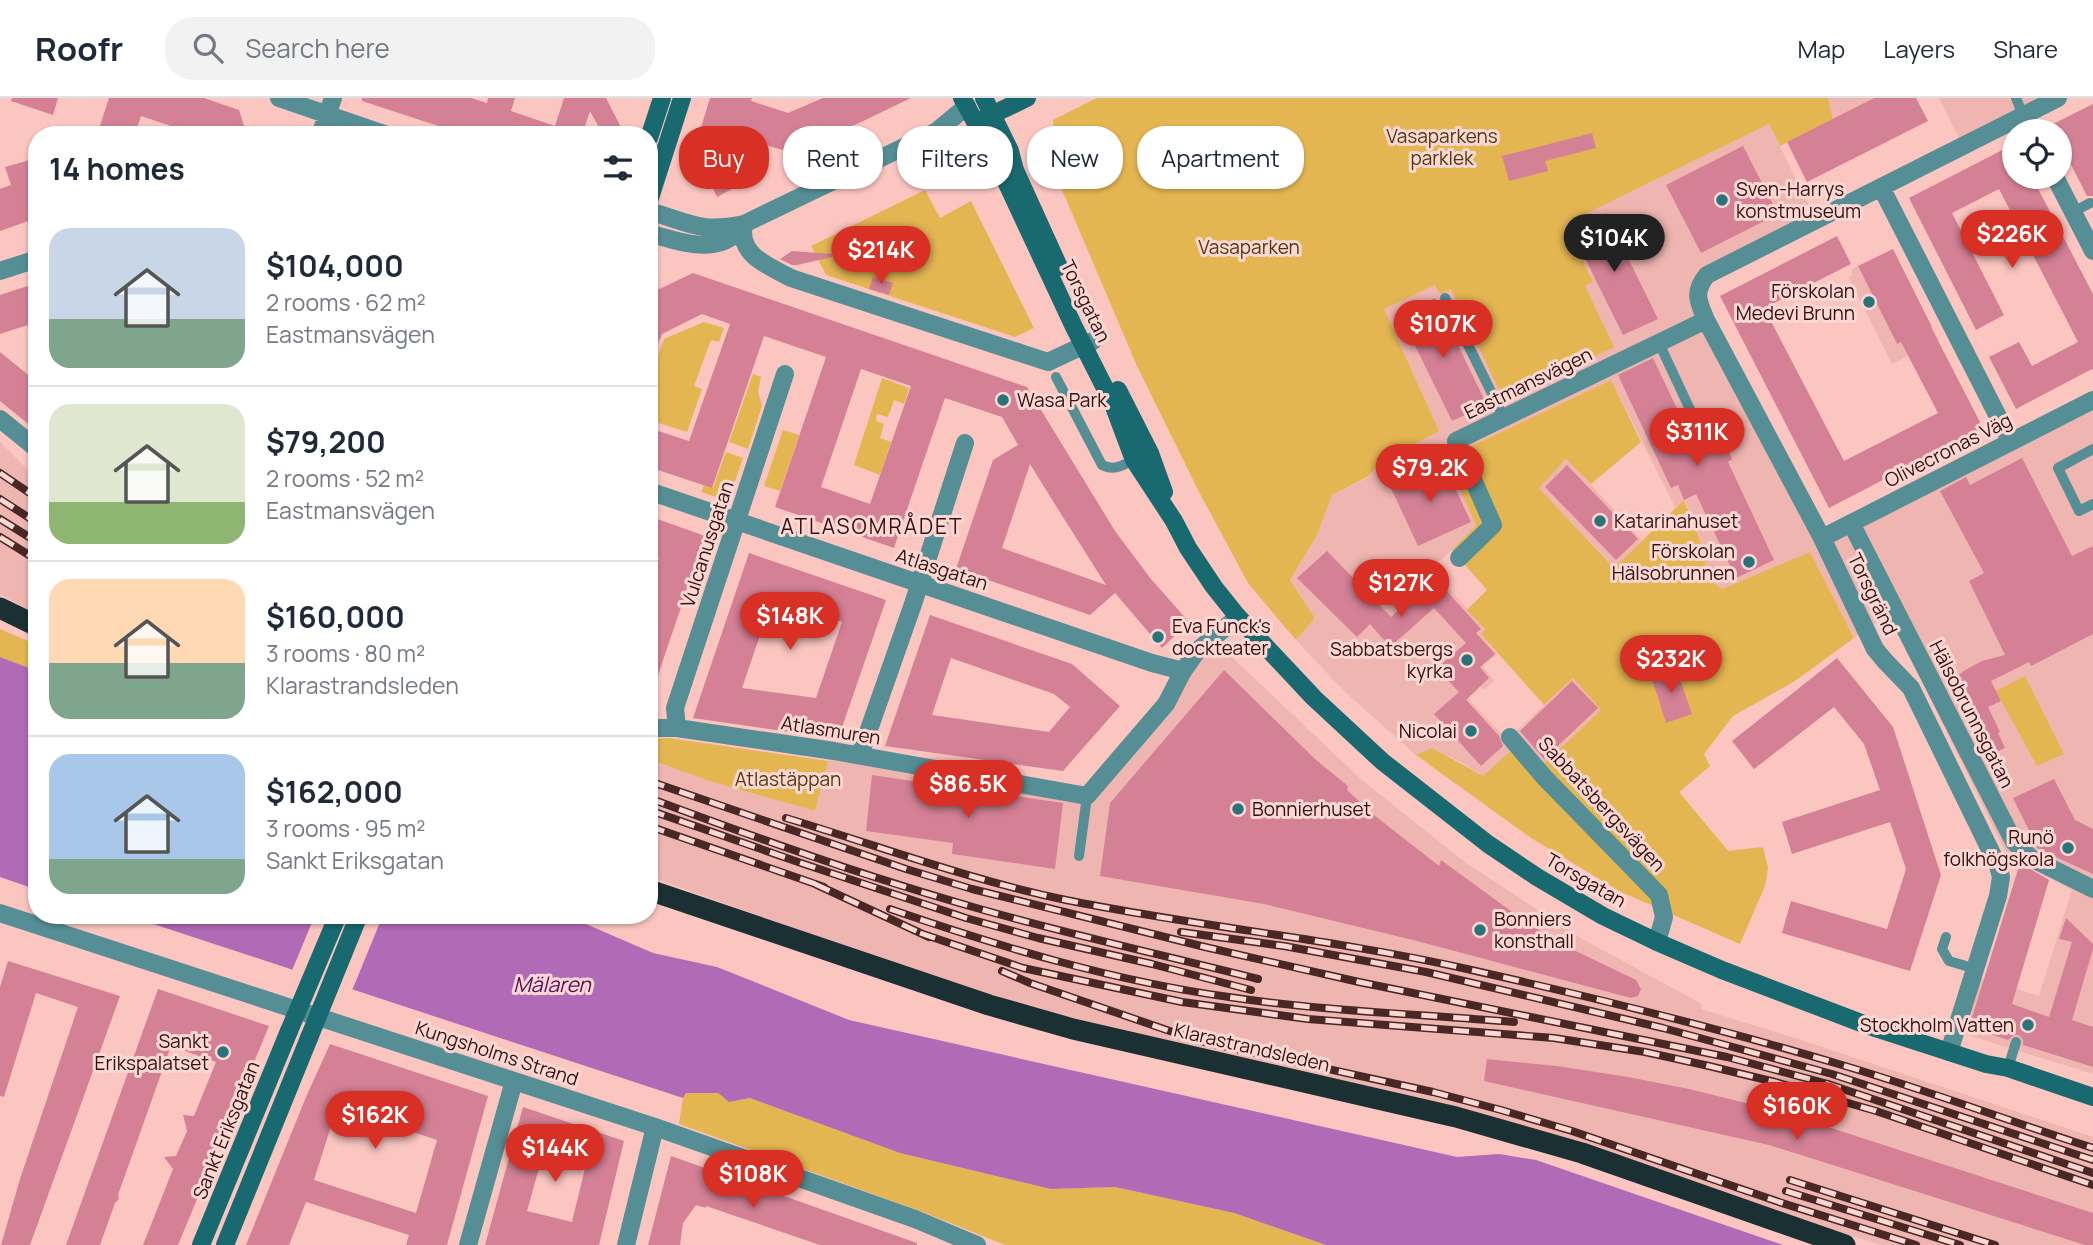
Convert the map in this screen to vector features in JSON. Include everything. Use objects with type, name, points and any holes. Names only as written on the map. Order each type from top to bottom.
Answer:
[{"type":"highway","points":[[0,608],[28,622]]},
{"type":"highway","points":[[0,619],[28,632]]},
{"type":"highway","name":"Klarastrandsleden","points":[[658,893],[989,1005],[1073,1029],[1455,1117],[1582,1153],[1845,1245]]},
{"type":"highway","name":"Klarastrandsleden","points":[[658,903],[986,1015],[1069,1040],[1452,1126],[1578,1162],[1813,1245]]},
{"type":"main road","points":[[653,126],[662,98]]},
{"type":"main road","points":[[658,173],[682,98]]},
{"type":"main road","points":[[976,106],[1027,98]]},
{"type":"main road","name":"Torsgatan","points":[[976,106],[1007,144],[1015,170],[1088,343],[1174,521],[1208,578],[1238,617],[1314,698],[1394,771],[1488,844],[1537,877],[1603,916],[1657,942],[1869,1026],[2093,1097]]},
{"type":"main road","name":"Sankt Eriksgatan","points":[[201,1245],[334,924]]},
{"type":"main road","points":[[225,1245],[355,924]]},
{"type":"street","points":[[279,98],[330,106],[362,126]]},
{"type":"street","points":[[2032,119],[2058,98]]},
{"type":"street","points":[[323,126],[330,106]]},
{"type":"street","points":[[658,214],[700,228],[720,229],[744,224],[937,131],[976,106]]},
{"type":"street","points":[[2002,134],[1881,187],[2011,442]]},
{"type":"street","name":"Torsgränd","points":[[1881,187],[1707,275],[1697,291],[1706,320],[1822,538],[1875,649],[1911,688],[1998,866],[2001,877],[1998,896],[1949,1052]]},
{"type":"street","points":[[2061,189],[2093,251]]},
{"type":"street","points":[[744,224],[743,241],[749,251],[770,267],[791,278],[1048,362],[1088,343]]},
{"type":"street","points":[[658,235],[690,244],[715,244],[733,237],[744,224]]},
{"type":"street","points":[[0,271],[28,262]]},
{"type":"street","name":"Eastmansvägen","points":[[1459,558],[1493,525],[1455,441],[1706,320]]},
{"type":"street","name":"Vulcanusgatan","points":[[677,728],[676,708],[785,374]]},
{"type":"street","name":"Olivecronas Väg","points":[[1822,538],[2093,400]]},
{"type":"street","points":[[0,419],[28,442]]},
{"type":"street","points":[[860,755],[965,443]]},
{"type":"street","name":"Atlasgatan","points":[[658,494],[1152,663],[1183,671]]},
{"type":"street","name":"Hälsobrunnsgatan","points":[[1852,523],[2014,842],[2031,858],[2093,889]]},
{"type":"street","points":[[1087,796],[1166,704],[1197,651],[1238,617]]},
{"type":"street","name":"Atlasmuren","points":[[658,728],[677,728],[860,755],[1087,796]]},
{"type":"street","name":"Sabbatsbergsvägen","points":[[1510,737],[1544,777],[1659,895],[1664,917],[1657,942]]},
{"type":"street","name":"Kungsholms Strand","points":[[0,912],[28,921]]},
{"type":"street","name":"Kungsholms Strand","points":[[36,924],[655,1127],[915,1219],[977,1245]]},
{"type":"street","points":[[468,1245],[514,1081]]},
{"type":"street","points":[[625,1245],[655,1127]]},
{"type":"lane","points":[[2016,98],[2025,119]]},
{"type":"lane","points":[[2073,212],[2090,203]]},
{"type":"lane","points":[[1445,298],[1504,418]]},
{"type":"lane","points":[[1659,343],[1694,418]]},
{"type":"lane","points":[[1056,377],[1102,465],[1110,469],[1117,468],[1142,456]]},
{"type":"lane","points":[[2093,449],[2058,468],[2079,511],[2093,504]]},
{"type":"lane","points":[[1079,856],[1087,796]]},
{"type":"lane","points":[[1946,937],[1942,949],[1949,961],[1976,969]]},
{"type":"lane","points":[[2008,1068],[2016,1042]]},
{"type":"shaded area","points":[[1828,98],[1874,98],[1833,119]]},
{"type":"shaded area","points":[[1939,98],[2053,98],[2011,119],[2002,119],[2002,124],[1962,144]]},
{"type":"shaded area","points":[[1769,124],[1815,218],[1697,291],[1822,539],[2093,400],[2093,1074],[1958,1032],[1975,976],[2039,996],[2072,890],[2020,863],[2005,851],[1889,614],[1854,638],[1810,552],[1722,590],[1705,577],[1705,553],[1685,500],[1675,507],[1611,380],[1446,458],[1476,525],[1431,568],[1485,629],[1481,634],[1497,654],[1483,667],[1494,681],[1484,690],[1471,677],[1459,689],[1507,740],[1573,678],[1602,709],[1535,772],[1483,776],[1432,749],[1416,755],[1345,692],[1296,640],[1315,618],[1290,580],[1317,535],[1332,495],[1367,478],[1387,459],[1439,431],[1384,309]]},
{"type":"shaded area","name":"Förskolan Medevi Brunn","points":[[1858,266],[1897,344],[1932,327],[1939,340],[1892,364],[1849,278],[1853,275],[1851,270]]},
{"type":"shaded area","points":[[0,442],[28,470],[28,610],[0,594]]},
{"type":"shaded area","name":"Katarinahuset","points":[[1567,459],[1642,540],[1615,568],[1538,487]]},
{"type":"shaded area","points":[[1212,635],[1363,781],[1466,863],[1582,939],[1702,1004],[1701,1009],[2093,1137],[2093,1245],[1882,1245],[1774,1212],[1088,1028],[825,940],[658,879],[658,762],[706,780],[815,811],[828,761],[860,756],[1085,797]]},
{"type":"green space","name":"Vasaparken","points":[[1097,98],[1828,98],[1833,119],[1780,146],[1769,124],[1565,224],[1593,282],[1585,286],[1614,347],[1504,400],[1451,289],[1440,294],[1435,285],[1384,309],[1439,431],[1387,459],[1367,477],[1332,495],[1317,535],[1290,580],[1315,618],[1296,640],[1248,583],[1199,492],[1137,366],[1062,189],[1123,189],[1123,126],[1053,126],[1053,120]]},
{"type":"green space","points":[[925,190],[940,218],[971,201],[1034,328],[1015,337],[826,275],[811,246]]},
{"type":"green space","points":[[704,322],[724,328],[719,342],[711,340],[694,386],[702,389],[687,432],[658,423],[658,355],[664,339]]},
{"type":"green space","points":[[753,374],[761,377],[758,392],[762,406],[748,449],[729,442]]},
{"type":"green space","points":[[882,378],[909,388],[904,404],[894,400],[888,417],[877,414],[876,421],[884,424],[880,438],[891,442],[880,475],[854,465]]},
{"type":"green space","points":[[1611,380],[1641,442],[1591,484],[1566,459],[1539,488],[1614,568],[1684,500],[1705,553],[1705,577],[1722,589],[1810,552],[1854,638],[1795,681],[1733,716],[1704,754],[1710,766],[1679,792],[1728,851],[1763,847],[1768,868],[1765,886],[1740,944],[1621,892],[1531,838],[1416,755],[1432,748],[1483,776],[1513,749],[1535,772],[1601,710],[1573,678],[1544,705],[1481,634],[1485,629],[1467,610],[1487,590],[1452,550],[1476,525],[1446,458]]},
{"type":"green space","points":[[783,430],[799,435],[780,491],[764,486]]},
{"type":"green space","points":[[726,452],[743,458],[728,501],[701,492],[704,485],[713,488]]},
{"type":"green space","points":[[0,629],[28,641],[28,668],[0,657]]},
{"type":"green space","points":[[2025,676],[2064,754],[2037,766],[1996,691]]},
{"type":"green space","name":"Atlastäppan","points":[[658,739],[828,761],[815,811],[706,780],[658,762]]},
{"type":"green space","points":[[686,1093],[718,1093],[729,1102],[750,1098],[900,1153],[1051,1189],[1115,1187],[1234,1213],[1326,1245],[1005,1245],[923,1212],[679,1124]]},
{"type":"water","points":[[0,657],[28,668],[28,887],[0,877]]},
{"type":"water","name":"Mälaren","points":[[153,924],[586,924],[653,953],[717,967],[849,1020],[1457,1157],[1499,1154],[1536,1160],[1783,1245],[1326,1245],[1234,1213],[1115,1187],[1051,1189],[900,1153],[750,1098],[729,1102],[718,1093],[686,1093],[683,1098]]},
{"type":"pier","points":[[311,924],[379,924],[351,993],[291,973]]},
{"type":"building","points":[[12,98],[58,98],[53,115],[11,101]]},
{"type":"building","points":[[109,98],[204,98],[239,110],[244,126],[171,126],[141,116],[138,126],[100,126]]},
{"type":"building","points":[[362,98],[471,98],[487,103],[488,98],[515,98],[511,111],[555,126],[438,126],[362,101]]},
{"type":"building","points":[[564,98],[606,98],[620,126],[598,126],[590,111],[585,126],[555,126]]},
{"type":"building","points":[[710,98],[752,98],[751,101],[788,113],[823,98],[911,98],[852,126],[783,126],[783,150],[769,146],[769,126],[702,126]]},
{"type":"building","points":[[1874,98],[1916,98],[1928,121],[1807,182],[1787,142]]},
{"type":"building","points":[[2093,104],[2093,196],[2087,196],[2072,167],[2072,119],[2063,119]]},
{"type":"building","points":[[1592,133],[1596,148],[1545,161],[1548,171],[1509,181],[1502,156]]},
{"type":"building","name":"Sven-Harrys konstmuseum","points":[[1743,146],[1778,214],[1701,253],[1666,185]]},
{"type":"building","points":[[2002,150],[2002,189],[2038,189],[2093,294],[2093,371],[2092,369],[2016,409],[1989,357],[2019,342],[2032,366],[2078,342],[1999,189],[1952,213],[2004,315],[1976,330],[1909,198]]},
{"type":"building","points":[[28,161],[28,221],[0,231],[0,189],[11,185],[5,167]]},
{"type":"building","points":[[713,189],[732,189],[717,197]]},
{"type":"building","points":[[1606,213],[1658,319],[1623,335],[1571,230]]},
{"type":"building","points":[[1837,236],[1851,264],[1764,308],[1844,461],[1938,413],[1901,342],[1897,344],[1858,266],[1893,249],[1983,428],[1829,508],[1720,296]]},
{"type":"building","points":[[792,251],[832,254],[832,257],[797,265],[780,259]]},
{"type":"building","points":[[693,273],[1027,387],[1115,531],[1151,579],[1189,622],[1162,648],[1115,593],[1090,615],[956,569],[993,460],[1018,445],[1002,417],[945,398],[894,548],[775,507],[826,357],[764,336],[712,488],[658,470],[658,431],[689,441],[730,324],[702,314],[662,334],[658,343],[658,290]],"holes":[[[861,369],[911,386],[870,504],[821,487]],[[1030,464],[1106,585],[1002,548]]]},
{"type":"building","points":[[873,277],[893,283],[889,295],[869,289]]},
{"type":"building","points":[[28,286],[28,325],[0,334],[0,295]]},
{"type":"building","points":[[1435,298],[1487,405],[1452,421],[1400,315]]},
{"type":"building","points":[[0,352],[28,375],[28,424],[0,401]]},
{"type":"building","points":[[1653,358],[1688,432],[1714,420],[1732,459],[1728,462],[1774,560],[1736,578],[1696,494],[1684,500],[1678,485],[1671,488],[1618,375]]},
{"type":"building","points":[[2022,458],[2072,556],[2093,546],[2093,634],[2031,666],[2029,662],[1991,681],[2001,701],[1988,707],[2005,748],[1992,754],[1955,678],[1982,661],[2005,655],[1969,581],[1984,573],[1940,491],[1966,477],[1970,485]]},
{"type":"building","points":[[1443,462],[1471,522],[1418,546],[1390,486]]},
{"type":"building","name":"Katarinahuset","points":[[1567,465],[1638,539],[1616,560],[1545,487]]},
{"type":"building","points":[[658,519],[705,536],[658,675],[658,561]]},
{"type":"building","points":[[1327,551],[1391,617],[1435,578],[1481,629],[1476,633],[1495,654],[1480,667],[1489,678],[1466,700],[1437,668],[1466,643],[1434,608],[1390,647],[1370,624],[1357,637],[1297,578]]},
{"type":"building","points":[[749,553],[886,600],[838,739],[693,718]],"holes":[[[773,597],[842,622],[816,698],[742,688]]]},
{"type":"building","points":[[930,615],[1072,664],[1120,706],[1063,771],[885,746]],"holes":[[[951,658],[1054,694],[1070,707],[1049,732],[932,715]]]},
{"type":"building","points":[[1837,658],[1893,727],[1941,875],[1910,971],[1782,933],[1791,901],[1887,929],[1906,869],[1890,822],[1792,854],[1782,822],[1880,790],[1864,744],[1834,707],[1754,769],[1732,741]]},
{"type":"building","points":[[1676,668],[1692,714],[1666,723],[1651,676]]},
{"type":"building","name":"Bonnierhuset","points":[[1224,670],[1316,760],[1348,786],[1347,790],[1374,815],[1439,866],[1441,860],[1559,943],[1636,980],[1641,989],[1638,996],[1631,998],[1417,941],[1264,904],[1100,876],[1110,803]]},
{"type":"building","points":[[1572,681],[1598,708],[1544,759],[1520,731]]},
{"type":"building","name":"Nicolai","points":[[1459,692],[1499,736],[1503,746],[1481,766],[1434,714]]},
{"type":"building","points":[[872,775],[1063,803],[1055,869],[952,854],[953,843],[866,831]]},
{"type":"building","points":[[2054,779],[2075,820],[2093,829],[2093,874],[2038,849],[2013,798]]},
{"type":"building","points":[[2020,863],[2049,880],[2012,1004],[2049,1017],[2072,942],[2059,939],[2066,918],[2093,944],[2072,1020],[2093,1027],[2093,1067],[2023,1045],[2019,1035],[2008,1040],[1969,1027]]},
{"type":"building","points":[[8,961],[120,996],[30,1245],[1,1245],[20,1179],[78,1007],[36,993],[4,1097],[0,1096],[0,987]]},
{"type":"building","points":[[158,989],[269,1026],[178,1245],[143,1245],[173,1169],[164,1157],[176,1156],[187,1131],[183,1115],[194,1116],[216,1062],[171,1046],[118,1195],[119,1199],[115,1203],[100,1245],[66,1245]]},
{"type":"building","points":[[330,1044],[488,1096],[447,1245],[406,1245],[409,1235],[306,1202],[289,1245],[246,1245]],"holes":[[[337,1107],[437,1140],[416,1213],[314,1180]]]},
{"type":"building","points":[[1487,1059],[1628,1077],[1782,1112],[2093,1213],[2093,1245],[2085,1245],[1769,1145],[1484,1081]]},
{"type":"building","points":[[523,1107],[624,1141],[599,1245],[485,1245]],"holes":[[[546,1143],[588,1156],[572,1222],[527,1211]]]},
{"type":"building","points":[[671,1156],[917,1245],[820,1245],[706,1206],[696,1205],[683,1223],[680,1245],[648,1245]]},
{"type":"railway","points":[[0,473],[28,492]]},
{"type":"railway","points":[[0,499],[28,517]]},
{"type":"railway","points":[[0,519],[28,536]]},
{"type":"railway","points":[[0,537],[28,554]]},
{"type":"railway","points":[[658,784],[972,889],[1359,982],[1727,1057],[1828,1084],[2093,1173]]},
{"type":"railway","points":[[658,801],[810,856],[932,895],[1258,979]]},
{"type":"railway","points":[[658,813],[966,918],[1251,990]]},
{"type":"railway","points":[[786,818],[960,873],[1030,892],[1166,918],[1417,959],[1655,1014],[1749,1038],[1873,1075],[2093,1148]]},
{"type":"railway","points":[[658,829],[824,887]]},
{"type":"railway","points":[[815,884],[929,937]]},
{"type":"railway","points":[[890,909],[973,937],[1058,961],[1186,990],[1300,1006],[1514,1022]]},
{"type":"railway","points":[[292,1031],[334,924]]},
{"type":"railway","points":[[307,1036],[355,924]]},
{"type":"railway","points":[[1181,932],[1284,946],[1426,972],[1663,1028],[1832,1074],[2093,1160]]},
{"type":"railway","points":[[920,933],[1023,968],[1182,1002],[1308,1019],[1554,1038],[1645,1052],[1775,1082],[1876,1111],[2093,1185]]},
{"type":"railway","points":[[1002,971],[1196,1040],[1433,1092],[1572,1131],[1779,1202],[1916,1245]]},
{"type":"railway","points":[[1790,1180],[1995,1245]]},
{"type":"railway","points":[[1786,1191],[1960,1245]]},
{"type":"place","name":"Sven-Harrys konstmuseum","points":[[1722,200]]},
{"type":"place","name":"Förskolan Medevi Brunn","points":[[1869,302]]},
{"type":"place","name":"Wasa Park","points":[[1003,400]]},
{"type":"place","name":"Katarinahuset","points":[[1600,521]]},
{"type":"place","name":"Förskolan Hälsobrunnen","points":[[1749,562]]},
{"type":"place","name":"Eva Funck's dockteater","points":[[1158,637]]},
{"type":"place","name":"Sabbatsbergs kyrka","points":[[1467,660]]},
{"type":"place","name":"Nicolai","points":[[1471,731]]},
{"type":"place","name":"Bonnierhuset","points":[[1238,809]]},
{"type":"place","name":"Runö folkhögskola","points":[[2068,848]]},
{"type":"place","name":"Bonniers konsthall","points":[[1480,930]]},
{"type":"place","name":"Stockholm Vatten","points":[[2028,1025]]},
{"type":"place","name":"Sankt Erikspalatset","points":[[223,1052]]},
{"type":"district","name":"ATLASOMRÅDET","points":[[872,526]]},
{"type":"park label","name":"Vasaparkens parklek","points":[[1442,147]]}]
